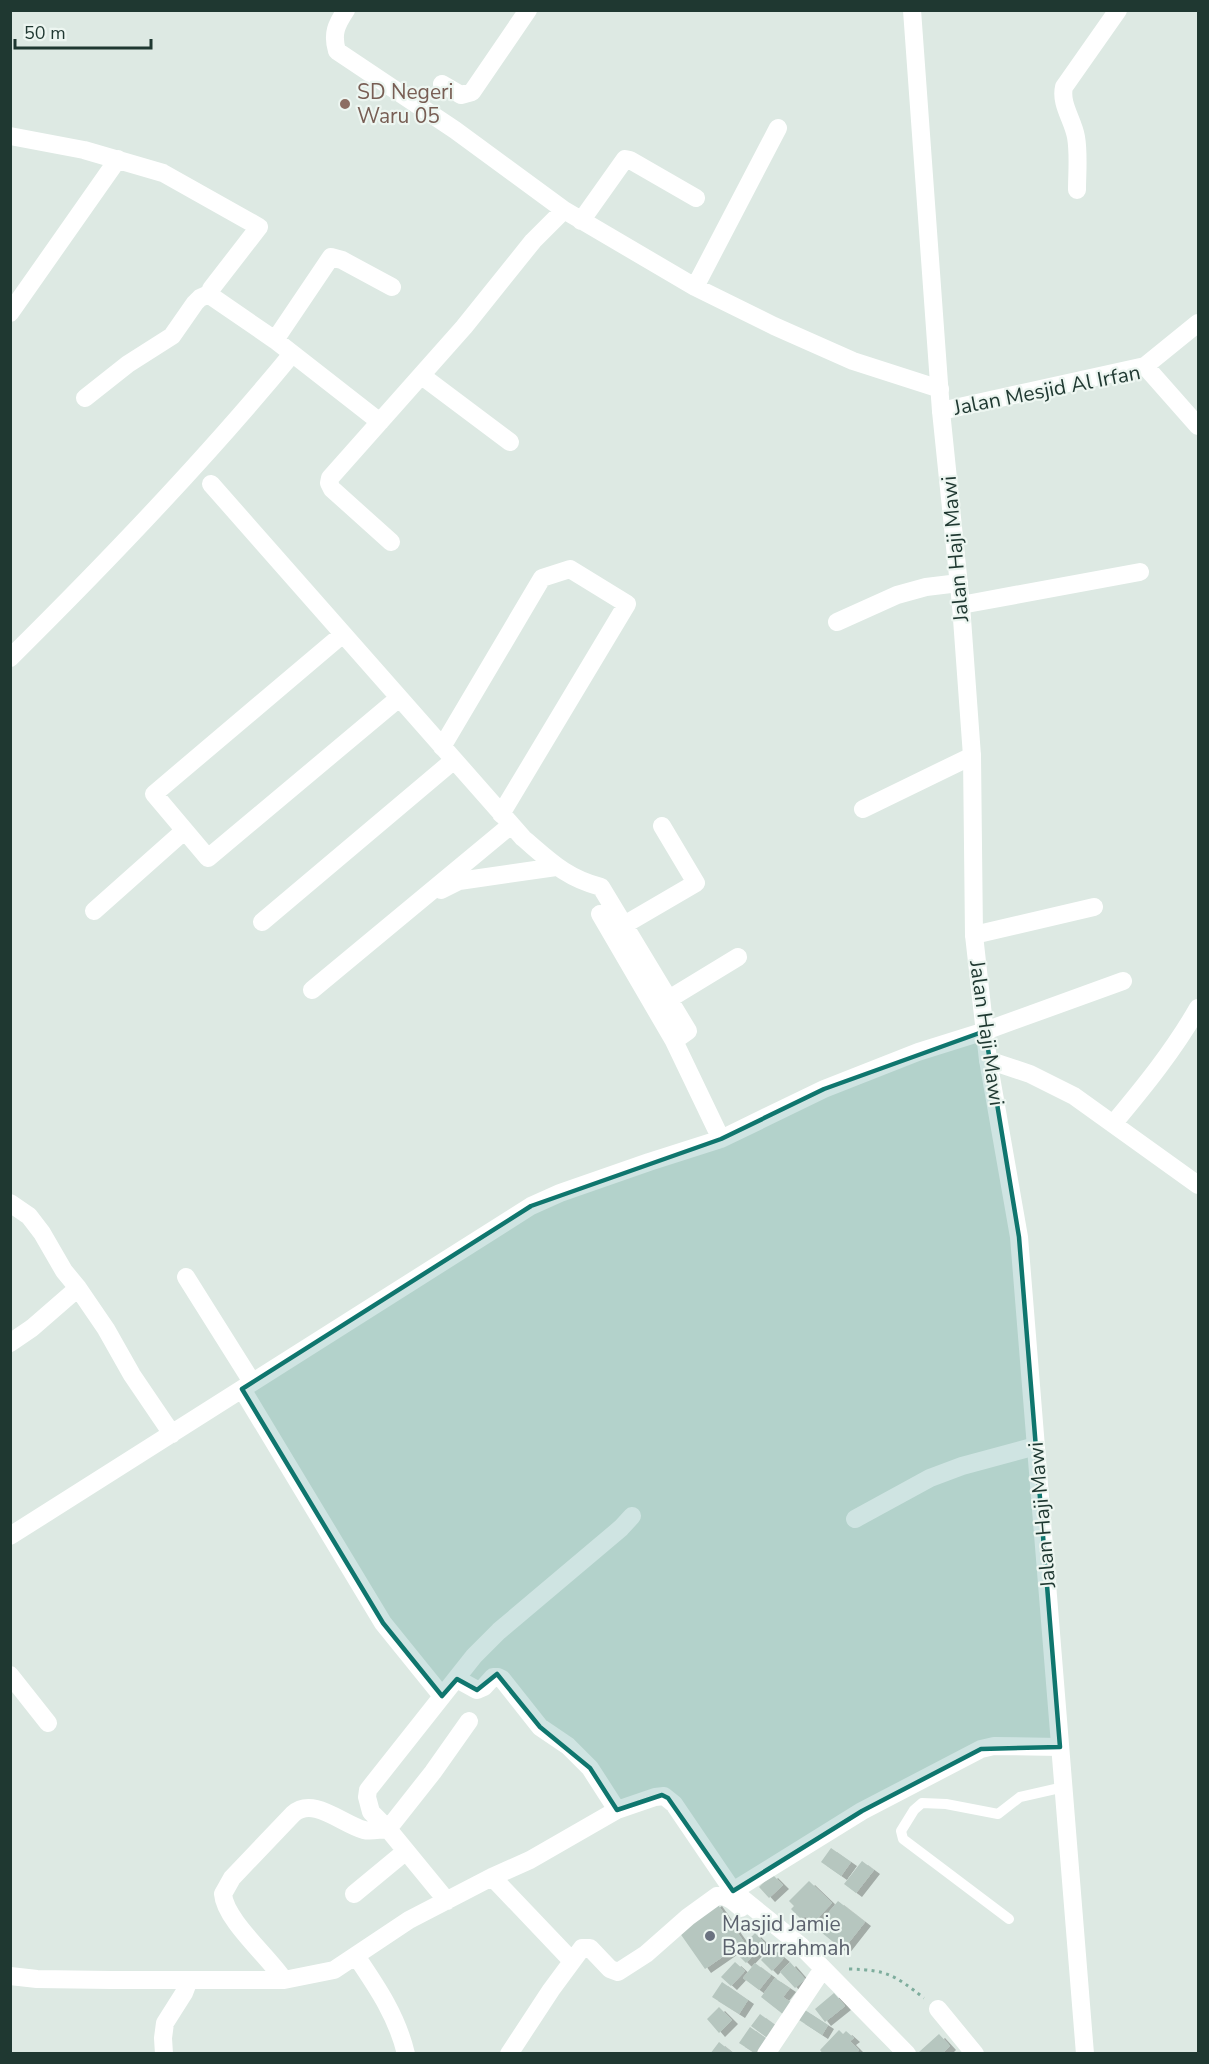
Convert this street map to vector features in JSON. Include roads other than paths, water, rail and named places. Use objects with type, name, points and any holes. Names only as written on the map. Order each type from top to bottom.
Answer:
[{"type":"street","points":[[346,10],[335,29],[334,39],[337,51],[455,130],[581,221],[695,287],[757,318],[853,361],[940,389]]},
{"type":"street","points":[[442,84],[461,95],[472,92],[528,10]]},
{"type":"street","name":"Jalan Haji Mawi","points":[[912,10],[941,411],[961,604],[972,756],[974,935],[988,1060],[1019,1237],[1085,2054]]},
{"type":"street","points":[[1077,190],[1076,138],[1062,95],[1064,87],[1118,10]]},
{"type":"street","points":[[695,287],[778,128]]},
{"type":"street","points":[[10,136],[72,147],[163,173],[258,227],[211,289],[213,298],[274,340],[380,422]]},
{"type":"street","points":[[10,313],[118,159]]},
{"type":"street","points":[[581,221],[625,159],[696,198]]},
{"type":"street","points":[[391,542],[332,489],[329,483],[330,478],[422,376],[533,241],[564,210]]},
{"type":"street","points":[[274,340],[331,257],[342,260],[392,287]]},
{"type":"street","points":[[85,398],[128,364],[172,336],[195,303],[211,293]]},
{"type":"street","points":[[1145,366],[1198,323]]},
{"type":"street","points":[[10,658],[243,414],[292,354]]},
{"type":"street","name":"Jalan Mesjid Al Irfan","points":[[941,411],[1145,366],[1198,426]]},
{"type":"street","points":[[422,376],[510,442]]},
{"type":"street","points":[[211,484],[523,838],[556,867],[580,881],[601,887],[688,1031],[674,1041]]},
{"type":"street","points":[[262,922],[448,754],[542,578],[570,569],[627,604],[506,819],[418,902],[312,990]]},
{"type":"street","points":[[961,604],[1140,572]]},
{"type":"street","points":[[837,622],[897,595],[926,586],[958,583]]},
{"type":"street","points":[[343,634],[153,794],[184,831],[208,858],[399,698]]},
{"type":"street","points":[[863,809],[972,756]]},
{"type":"street","points":[[624,925],[696,883],[662,826]]},
{"type":"street","points":[[94,911],[184,831]]},
{"type":"street","points":[[418,902],[459,881],[556,867]]},
{"type":"street","points":[[974,935],[1094,907]]},
{"type":"street","points":[[600,914],[674,1041],[721,1139]]},
{"type":"street","points":[[669,999],[738,957]]},
{"type":"street","points":[[10,1536],[531,1206],[560,1193],[721,1139],[824,1089],[918,1052],[985,1031],[1123,981]]},
{"type":"street","points":[[1113,1124],[1144,1088],[1184,1032],[1198,1008]]},
{"type":"street","points":[[988,1060],[1030,1074],[1066,1092],[1198,1185]]},
{"type":"street","points":[[10,1203],[29,1216],[64,1271],[106,1329],[132,1375],[172,1434]]},
{"type":"street","points":[[186,1277],[383,1623],[442,1695]]},
{"type":"street","points":[[10,1343],[32,1328],[78,1288]]},
{"type":"street","points":[[855,1519],[930,1478],[962,1466],[1036,1446]]},
{"type":"street","points":[[447,1901],[388,1829],[371,1812],[367,1797],[369,1790],[442,1695],[487,1642],[621,1528],[632,1516]]},
{"type":"street","points":[[10,1675],[17,1698],[48,1723]]},
{"type":"street","points":[[457,1679],[477,1690],[484,1687],[493,1677],[502,1679],[540,1727],[568,1746],[590,1768],[617,1810]]},
{"type":"street","points":[[284,1980],[233,1917],[226,1905],[223,1894],[232,1878],[293,1814],[303,1807],[315,1808],[363,1830],[388,1829],[433,1772],[469,1721]]},
{"type":"street","points":[[733,1891],[862,1811],[981,1749],[994,1746],[1060,1747]]},
{"type":"street","points":[[11,1978],[284,1980],[334,1970],[410,1920],[530,1860],[617,1810],[660,1796],[668,1798],[693,1830],[706,1854],[733,1891],[801,1946],[821,1972]]},
{"type":"street","points":[[354,1894],[406,1851]]},
{"type":"street","points":[[492,1877],[572,1961]]},
{"type":"street","points":[[509,2054],[572,1961],[585,1946],[590,1948],[610,1970],[622,1971],[717,1896],[739,1905],[821,1972],[907,2054]]},
{"type":"street","points":[[356,1956],[394,2015],[406,2054]]},
{"type":"street","points":[[766,2054],[821,1972]]},
{"type":"street","points":[[164,2054],[165,2023],[184,1993],[189,1980]]},
{"type":"street","points":[[938,2009],[975,2054]]},
{"type":"lane","points":[[1009,1919],[903,1839],[901,1831],[914,1810],[922,1803],[946,1804],[998,1814],[1020,1797],[1064,1787]]},
{"type":"place","name":"SD Negeri Waru 05","points":[[345,104]]},
{"type":"place","name":"Masjid Jamie Baburrahmah","points":[[710,1936]]}]
